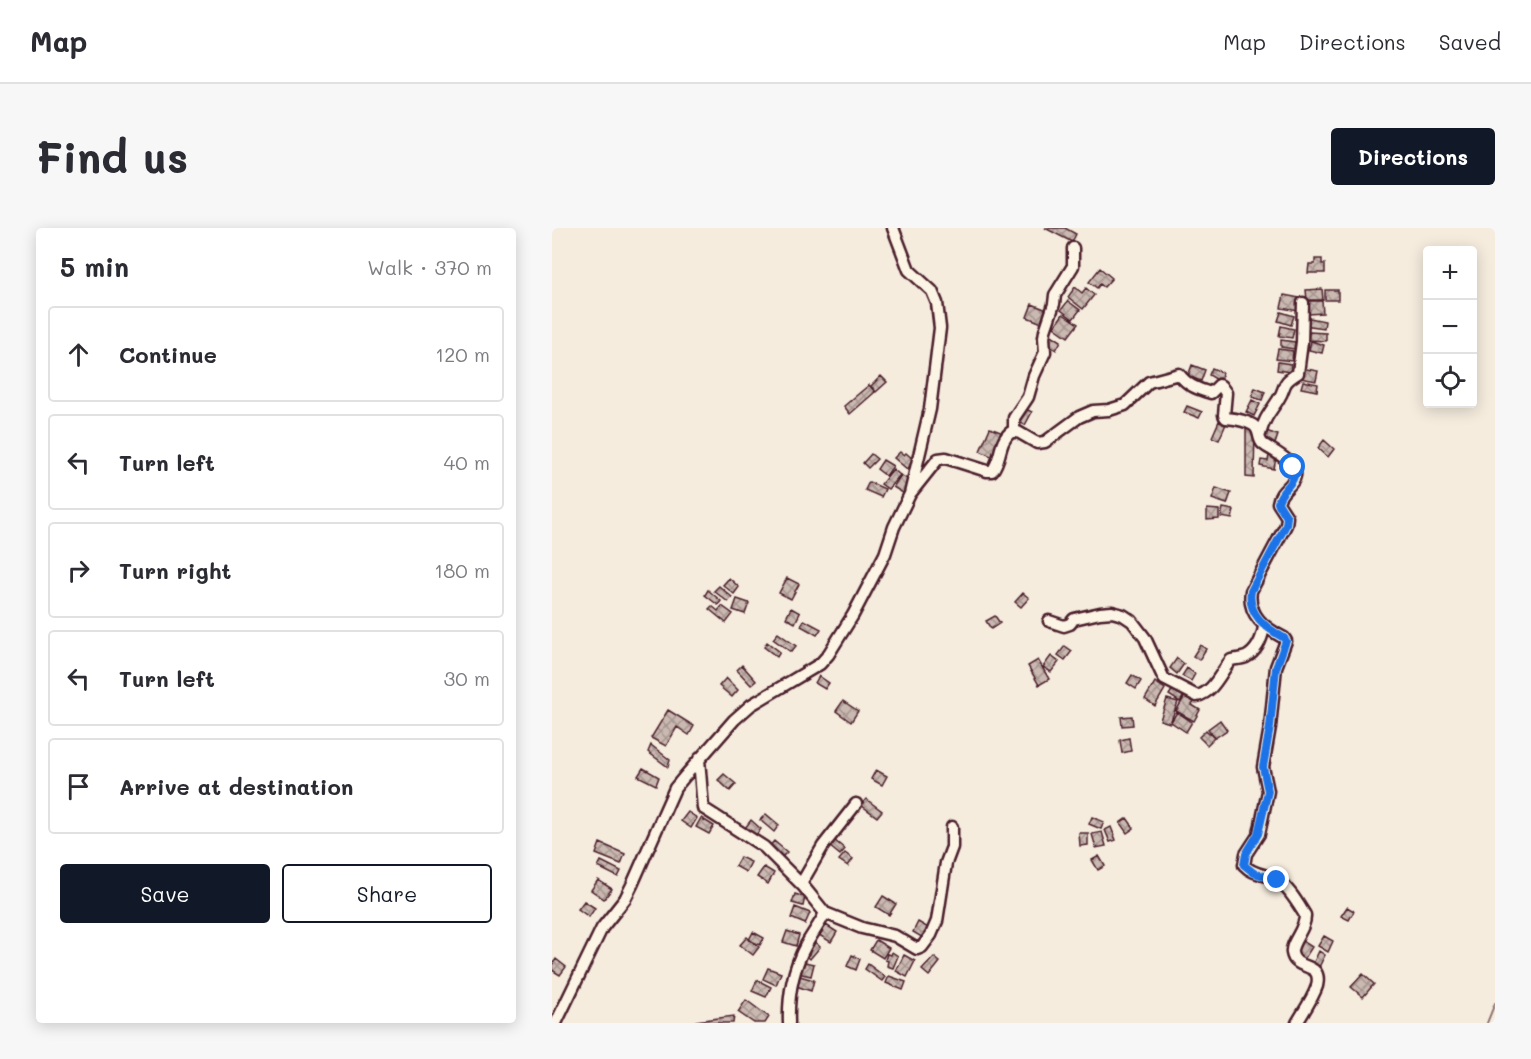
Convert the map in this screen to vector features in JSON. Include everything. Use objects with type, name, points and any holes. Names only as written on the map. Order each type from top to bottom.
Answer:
[{"type":"street","points":[[893,228],[909,270],[932,291],[937,303],[940,328],[930,409],[910,494]]},
{"type":"street","points":[[555,1023],[602,928],[632,885],[675,788],[734,720],[751,705],[820,664],[828,655],[853,615],[885,554],[894,527],[910,494],[934,462],[941,458],[992,471],[1004,439],[1014,430],[1014,418],[1028,397],[1034,376],[1045,352],[1045,332],[1055,295],[1073,266],[1073,248]]},
{"type":"street","points":[[1260,434],[1269,412],[1280,397],[1284,384],[1298,373],[1303,303]]},
{"type":"street","points":[[1014,430],[1037,443],[1044,442],[1079,417],[1093,411],[1109,410],[1125,405],[1149,382],[1179,374],[1187,384],[1207,392],[1211,393],[1219,385],[1221,386],[1226,393],[1224,415],[1226,418],[1251,423],[1260,434],[1262,443],[1284,459],[1295,473],[1294,478],[1279,495],[1278,503],[1287,517],[1286,525],[1251,591],[1249,600],[1264,627],[1284,638],[1285,644],[1276,668],[1263,767],[1268,791],[1258,834],[1246,854],[1244,865],[1254,873],[1277,880],[1285,887],[1305,915],[1302,929],[1291,950],[1292,956],[1299,964],[1313,969],[1318,978],[1316,987],[1297,1023]]},
{"type":"street","points":[[1049,621],[1064,626],[1070,624],[1074,619],[1100,613],[1112,612],[1123,615],[1132,621],[1144,638],[1164,679],[1197,696],[1203,695],[1212,687],[1230,660],[1245,658],[1251,653],[1262,638],[1264,627]]},
{"type":"street","points":[[699,759],[702,808],[764,847],[801,884],[825,913],[862,928],[895,936],[916,949],[922,947],[937,921],[946,863],[952,847],[952,827]]},
{"type":"street","points":[[801,884],[828,838],[856,804]]},
{"type":"street","points":[[789,1023],[795,971],[804,947],[825,913]]},
{"type":"building","points":[[1045,228],[1065,228],[1076,234],[1072,242]]},
{"type":"building","points":[[1315,259],[1322,259],[1322,264],[1325,264],[1325,273],[1308,273],[1309,264],[1315,264]]},
{"type":"building","points":[[1100,268],[1112,278],[1104,287],[1100,284],[1097,288],[1089,282]]},
{"type":"building","points":[[1075,287],[1082,293],[1086,288],[1094,295],[1083,309],[1068,297]]},
{"type":"building","points":[[1322,289],[1323,300],[1307,300],[1306,290]]},
{"type":"building","points":[[1325,290],[1338,290],[1338,300],[1325,300]]},
{"type":"building","points":[[1284,295],[1300,298],[1298,311],[1281,308]]},
{"type":"building","points":[[1068,301],[1080,310],[1073,319],[1061,310]]},
{"type":"building","points":[[1307,301],[1322,301],[1323,313],[1308,314]]},
{"type":"building","points":[[1032,304],[1047,310],[1042,323],[1027,317]]},
{"type":"building","points":[[1281,312],[1294,316],[1291,325],[1278,321]]},
{"type":"building","points":[[1063,314],[1078,324],[1068,337],[1054,327]]},
{"type":"building","points":[[1305,317],[1325,321],[1324,328],[1304,325]]},
{"type":"building","points":[[1281,326],[1294,329],[1292,338],[1279,336]]},
{"type":"building","points":[[1309,332],[1326,333],[1326,341],[1308,340]]},
{"type":"building","points":[[1050,334],[1061,341],[1056,350],[1045,343]]},
{"type":"building","points":[[1281,340],[1295,342],[1294,349],[1281,347]]},
{"type":"building","points":[[1311,341],[1324,345],[1322,353],[1309,350]]},
{"type":"building","points":[[1278,349],[1293,351],[1292,361],[1276,359]]},
{"type":"building","points":[[1278,362],[1291,364],[1290,372],[1277,370]]},
{"type":"building","points":[[1192,365],[1205,370],[1201,381],[1188,376]]},
{"type":"building","points":[[1212,368],[1223,373],[1219,381],[1209,375]]},
{"type":"building","points":[[1301,368],[1318,371],[1316,381],[1300,378]]},
{"type":"building","points":[[881,376],[887,382],[876,392],[871,386]]},
{"type":"building","points":[[1303,381],[1318,384],[1317,391],[1301,388]]},
{"type":"building","points":[[869,385],[875,392],[850,414],[844,406]]},
{"type":"building","points":[[1255,388],[1265,392],[1262,400],[1252,397]]},
{"type":"building","points":[[1252,400],[1260,404],[1254,416],[1246,412]]},
{"type":"building","points":[[1187,406],[1202,412],[1199,418],[1184,412]]},
{"type":"building","points":[[1024,408],[1032,412],[1025,425],[1017,421]]},
{"type":"building","points":[[1219,421],[1226,424],[1219,440],[1212,437]]},
{"type":"building","points":[[990,428],[1003,433],[993,457],[980,451]]},
{"type":"building","points":[[1246,428],[1255,428],[1254,478],[1246,477]]},
{"type":"building","points":[[1266,431],[1278,435],[1274,447],[1262,443]]},
{"type":"building","points":[[1324,440],[1334,449],[1328,457],[1318,448]]},
{"type":"building","points":[[900,452],[904,455],[906,453],[915,461],[907,469],[894,458]]},
{"type":"building","points":[[871,454],[877,459],[868,468],[863,463]]},
{"type":"building","points":[[1269,455],[1276,457],[1274,469],[1260,466],[1261,460],[1268,461]]},
{"type":"building","points":[[883,460],[893,466],[886,476],[877,469]]},
{"type":"building","points":[[893,469],[900,475],[888,489],[881,484]]},
{"type":"building","points":[[901,475],[911,482],[903,493],[893,487]]},
{"type":"building","points":[[869,482],[885,489],[881,497],[865,490]]},
{"type":"building","points":[[1216,488],[1231,493],[1227,504],[1212,499]]},
{"type":"building","points":[[1223,508],[1234,510],[1232,519],[1221,517]]},
{"type":"building","points":[[1207,509],[1219,510],[1219,519],[1207,520]]},
{"type":"building","points":[[729,578],[739,587],[734,594],[723,585]]},
{"type":"building","points":[[787,578],[799,584],[791,599],[779,593]]},
{"type":"building","points":[[719,586],[732,597],[728,602],[714,591]]},
{"type":"building","points":[[708,590],[721,601],[718,605],[705,595]]},
{"type":"building","points":[[1023,593],[1029,598],[1021,607],[1015,602]]},
{"type":"building","points":[[737,599],[749,603],[745,614],[733,610]]},
{"type":"building","points":[[712,606],[718,611],[722,606],[733,614],[726,623],[709,609]]},
{"type":"building","points":[[791,608],[800,613],[795,623],[786,618]]},
{"type":"building","points":[[995,616],[1000,623],[991,629],[986,621]]},
{"type":"building","points":[[804,620],[821,629],[817,635],[801,626]]},
{"type":"building","points":[[778,633],[796,646],[791,652],[773,639]]},
{"type":"building","points":[[767,642],[780,652],[777,657],[764,647]]},
{"type":"building","points":[[1200,645],[1206,649],[1199,660],[1193,656]]},
{"type":"building","points":[[1065,646],[1072,651],[1065,660],[1058,655]]},
{"type":"building","points":[[1051,656],[1059,662],[1051,672],[1043,667]]},
{"type":"building","points":[[1177,658],[1184,664],[1177,674],[1170,668]]},
{"type":"building","points":[[1038,660],[1049,679],[1039,685],[1028,666]]},
{"type":"building","points":[[742,665],[756,681],[751,685],[737,670]]},
{"type":"building","points":[[1187,668],[1195,674],[1191,681],[1182,676]]},
{"type":"building","points":[[1132,675],[1141,681],[1136,689],[1127,683]]},
{"type":"building","points":[[819,676],[829,683],[825,689],[815,683]]},
{"type":"building","points":[[726,678],[738,690],[732,697],[719,686]]},
{"type":"building","points":[[1155,682],[1165,689],[1155,706],[1145,699]]},
{"type":"building","points":[[1174,687],[1185,694],[1180,702],[1169,695]]},
{"type":"building","points":[[1186,694],[1196,700],[1192,705],[1200,710],[1194,721],[1176,711]]},
{"type":"building","points":[[1167,699],[1178,702],[1170,723],[1160,720]]},
{"type":"building","points":[[843,701],[858,711],[851,722],[836,711]]},
{"type":"building","points":[[668,710],[694,726],[689,735],[677,727],[666,746],[651,738]]},
{"type":"building","points":[[1177,712],[1192,722],[1186,732],[1171,722]]},
{"type":"building","points":[[1132,716],[1133,725],[1122,726],[1121,717]]},
{"type":"building","points":[[1220,720],[1227,730],[1215,738],[1208,729]]},
{"type":"building","points":[[1206,730],[1214,738],[1207,745],[1199,737]]},
{"type":"building","points":[[1129,738],[1131,751],[1122,753],[1120,740]]},
{"type":"building","points":[[651,745],[670,760],[668,767],[648,752]]},
{"type":"building","points":[[643,768],[659,777],[656,785],[638,776]]},
{"type":"building","points":[[876,770],[887,776],[882,785],[871,779]]},
{"type":"building","points":[[724,774],[736,784],[730,791],[718,780]]},
{"type":"building","points":[[866,799],[882,811],[877,817],[861,805]]},
{"type":"building","points":[[688,812],[697,818],[691,828],[681,821]]},
{"type":"building","points":[[766,814],[779,825],[774,832],[760,820]]},
{"type":"building","points":[[1092,817],[1104,822],[1101,829],[1089,824]]},
{"type":"building","points":[[701,818],[714,826],[709,834],[696,827]]},
{"type":"building","points":[[1127,818],[1134,828],[1127,833],[1120,823]]},
{"type":"building","points":[[751,820],[761,829],[755,836],[745,828]]},
{"type":"building","points":[[1111,827],[1116,840],[1110,842],[1105,830]]},
{"type":"building","points":[[1102,832],[1106,846],[1096,848],[1092,834]]},
{"type":"building","points":[[1079,833],[1088,833],[1088,845],[1080,846]]},
{"type":"building","points":[[834,840],[845,849],[840,855],[829,846]]},
{"type":"building","points":[[774,841],[787,852],[781,858],[768,848]]},
{"type":"building","points":[[600,843],[625,854],[621,864],[596,854]]},
{"type":"building","points":[[845,853],[853,859],[848,866],[839,860]]},
{"type":"building","points":[[1099,856],[1105,866],[1098,870],[1092,860]]},
{"type":"building","points":[[740,857],[751,862],[746,872],[735,866]]},
{"type":"building","points":[[601,861],[621,871],[618,877],[598,867]]},
{"type":"building","points":[[764,867],[774,873],[768,884],[757,877]]},
{"type":"building","points":[[598,880],[612,889],[604,899],[591,890]]},
{"type":"building","points":[[795,894],[805,897],[803,906],[792,903]]},
{"type":"building","points":[[883,896],[896,904],[889,915],[876,907]]},
{"type":"building","points":[[584,901],[595,908],[589,917],[578,909]]},
{"type":"building","points":[[795,907],[810,913],[805,924],[791,918]]},
{"type":"building","points":[[1347,907],[1354,911],[1349,920],[1341,916]]},
{"type":"building","points":[[918,922],[930,929],[925,939],[913,932]]},
{"type":"building","points":[[826,925],[837,932],[831,942],[819,935]]},
{"type":"building","points":[[787,931],[799,935],[796,946],[783,942]]},
{"type":"building","points":[[753,932],[764,938],[760,945],[749,940]]},
{"type":"building","points":[[1324,936],[1333,941],[1328,952],[1318,946]]},
{"type":"building","points":[[747,937],[759,947],[753,955],[740,945]]},
{"type":"building","points":[[813,940],[820,947],[810,959],[803,952]]},
{"type":"building","points":[[876,940],[889,948],[883,958],[870,950]]},
{"type":"building","points":[[1301,940],[1312,947],[1303,961],[1292,954]]},
{"type":"building","points":[[1319,951],[1325,955],[1319,967],[1313,964]]},
{"type":"building","points":[[892,952],[898,956],[893,968],[887,966],[888,961],[885,960],[887,954],[891,955]]},
{"type":"building","points":[[852,955],[860,959],[856,970],[847,966]]},
{"type":"building","points":[[904,955],[915,961],[907,977],[896,971]]},
{"type":"building","points":[[934,957],[940,962],[929,976],[922,970]]},
{"type":"building","points":[[556,959],[566,967],[560,975],[552,970]]},
{"type":"building","points":[[800,961],[814,964],[811,976],[797,973]]},
{"type":"building","points":[[868,964],[885,977],[882,981],[865,969]]},
{"type":"building","points":[[768,968],[781,973],[776,985],[763,979]]},
{"type":"building","points":[[1363,974],[1374,984],[1363,997],[1351,987]]},
{"type":"building","points":[[796,975],[814,980],[811,991],[793,985]]},
{"type":"building","points":[[889,976],[906,982],[903,990],[886,983]]},
{"type":"building","points":[[757,980],[771,987],[766,997],[752,991]]},
{"type":"building","points":[[746,1000],[769,1017],[765,1023],[754,1023],[738,1012]]},
{"type":"building","points":[[734,1016],[733,1023],[696,1023],[696,1021]]},
{"type":"waterway","points":[[1487,1023],[1495,1003]]},
{"type":"route","points":[[1277,880],[1261,876],[1246,868],[1244,859],[1249,846],[1258,834],[1268,791],[1263,767],[1276,668],[1286,641],[1264,627],[1249,600],[1251,591],[1286,525],[1287,517],[1278,503],[1282,490],[1294,478],[1293,467]]}]
